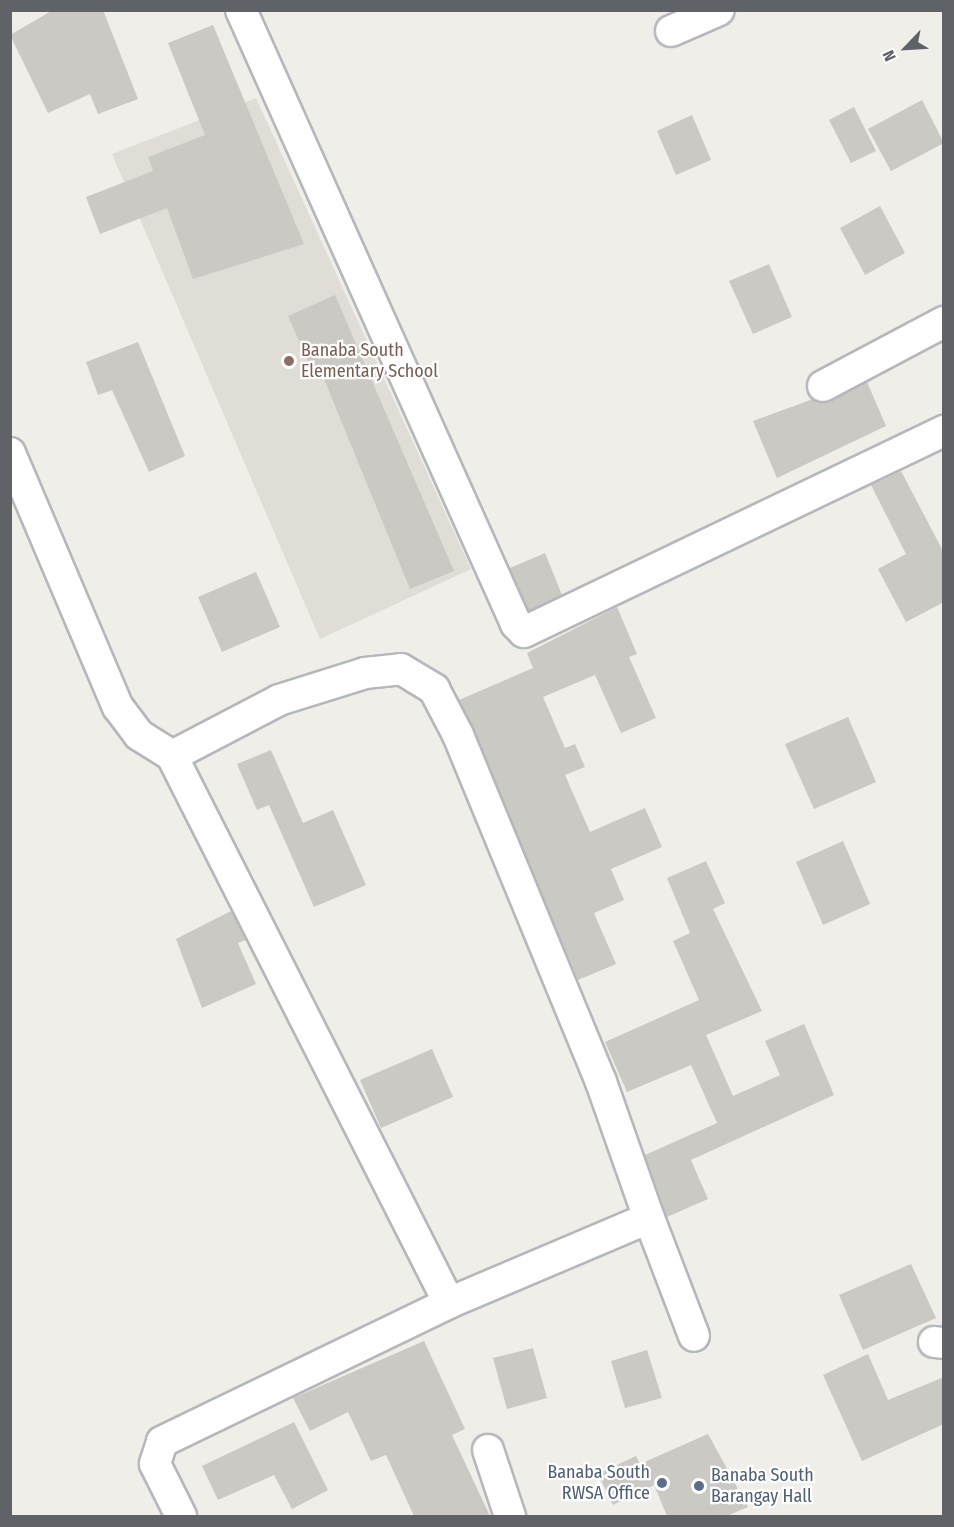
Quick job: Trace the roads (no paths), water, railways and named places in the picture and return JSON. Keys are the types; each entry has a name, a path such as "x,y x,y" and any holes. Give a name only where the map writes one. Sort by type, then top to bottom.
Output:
{"street":[{"path":"241,10 524,632 944,431"},
{"path":"671,31 719,10"},
{"path":"823,386 944,322"},
{"path":"10,453 117,707 139,735 172,756 449,1303"},
{"path":"172,756 279,700 365,674 400,669 434,690 458,735 601,1082 694,1336"},
{"path":"181,1516 154,1464 162,1442 449,1303 649,1218"},
{"path":"488,1450 510,1516"}],"place":[{"name":"Banaba South Elementary School","path":"289,361"},
{"name":"Banaba South RWSA Office","path":"662,1483"},
{"name":"Banaba South Barangay Hall","path":"699,1486"}]}
